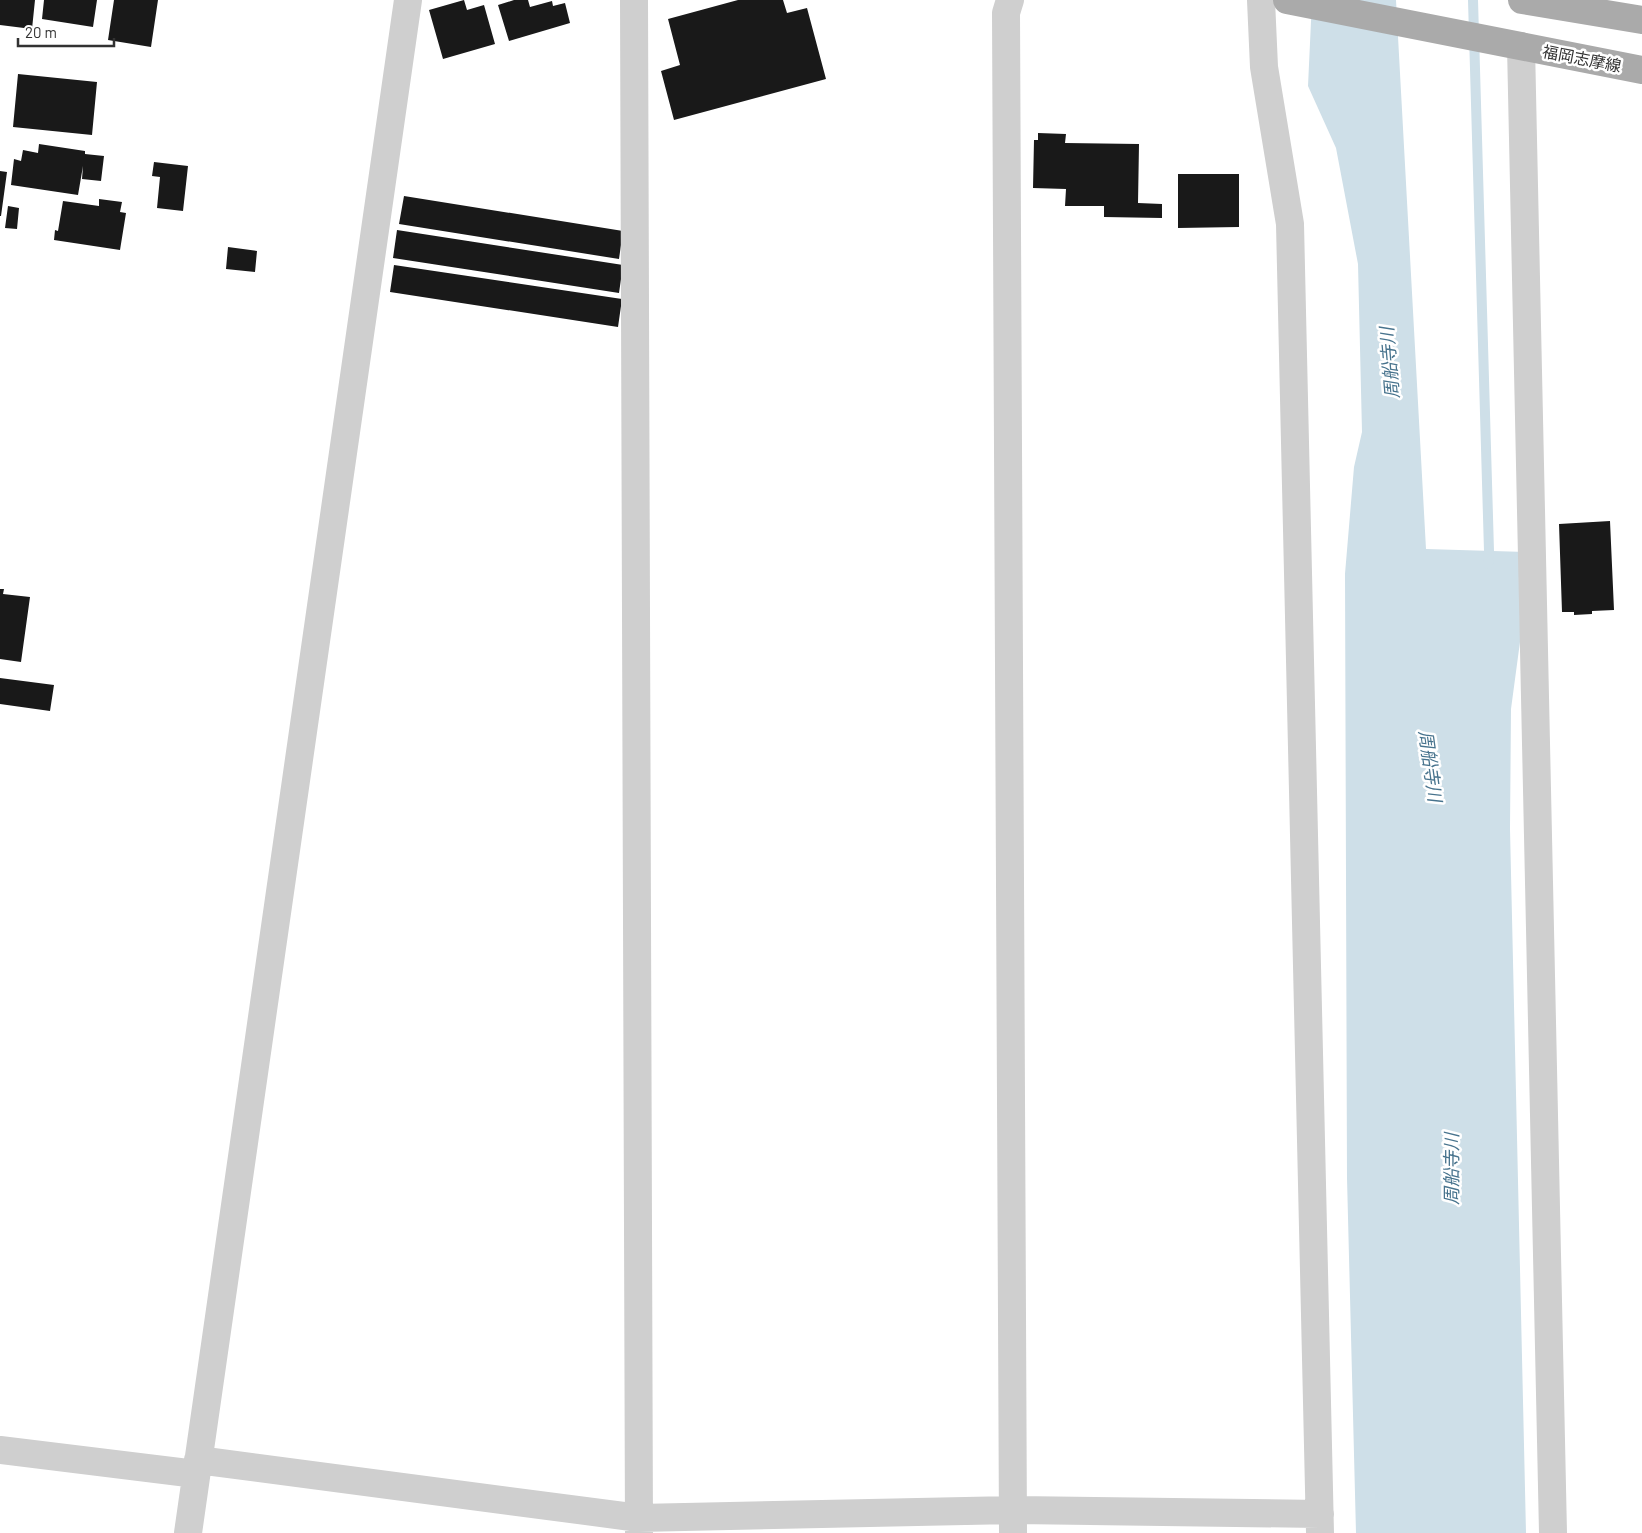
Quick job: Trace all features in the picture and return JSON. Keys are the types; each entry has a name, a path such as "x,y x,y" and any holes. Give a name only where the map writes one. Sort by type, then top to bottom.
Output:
{"main road":[{"name":"福岡志摩線","path":"1287,0 1642,70"},
{"path":"1522,0 1642,20"}],"street":[{"path":"188,1533 408,0"},
{"path":"634,0 639,1526"},
{"path":"1010,0 1006,13 1006,23 1013,1521"},
{"path":"0,1450 197,1467 639,1526 1013,1521 1320,1523 1290,224 1264,67 1262,0"},
{"path":"1521,46 1553,1533"}],"water":[{"name":"周船寺川","path":"1312,0 1396,0 1426,549 1526,552 1524,612 1511,709 1510,829 1526,1533 1356,1533 1347,1178 1345,574 1354,467 1362,432 1358,264 1336,148 1308,86"}],"building":[{"path":"0,0 35,0 32,29 0,25"},
{"path":"44,0 97,0 93,27 42,19"},
{"path":"114,0 158,0 151,47 108,40"},
{"path":"464,0 467,10 484,5 495,44 443,59 429,10"},
{"path":"514,0 528,0 530,7 552,1 553,6 565,3 570,23 509,41 498,5"},
{"path":"738,0 783,0 787,13 807,8 826,79 674,120 661,71 680,65 668,19"},
{"path":"18,74 97,82 92,135 13,127"},
{"path":"1038,133 1066,134 1065,143 1139,144 1138,203 1162,204 1162,218 1104,217 1104,206 1065,206 1066,189 1033,188 1034,140 1038,140"},
{"path":"39,144 104,156 101,181 82,179 83,166 78,195 11,185 14,159 21,161 23,150 38,153"},
{"path":"154,162 188,166 183,211 157,208 160,177 152,176"},
{"path":"0,171 7,172 1,216 0,216"},
{"path":"1178,174 1239,174 1239,227 1178,228"},
{"path":"404,196 623,231 619,259 399,224"},
{"path":"99,199 122,202 120,212 126,213 120,250 54,240 55,230 58,231 63,201 99,206"},
{"path":"8,206 19,208 17,229 5,228"},
{"path":"397,230 623,265 619,293 393,258"},
{"path":"228,247 257,251 255,272 226,269"},
{"path":"394,265 622,299 618,327 390,292"},
{"path":"1610,521 1614,610 1592,611 1592,614 1574,615 1574,612 1562,612 1559,524"},
{"path":"0,589 4,589 3,594 30,597 21,662 0,659"},
{"path":"0,678 54,685 50,711 0,704"}],"waterway":[{"path":"1473,0 1488,564"}]}
